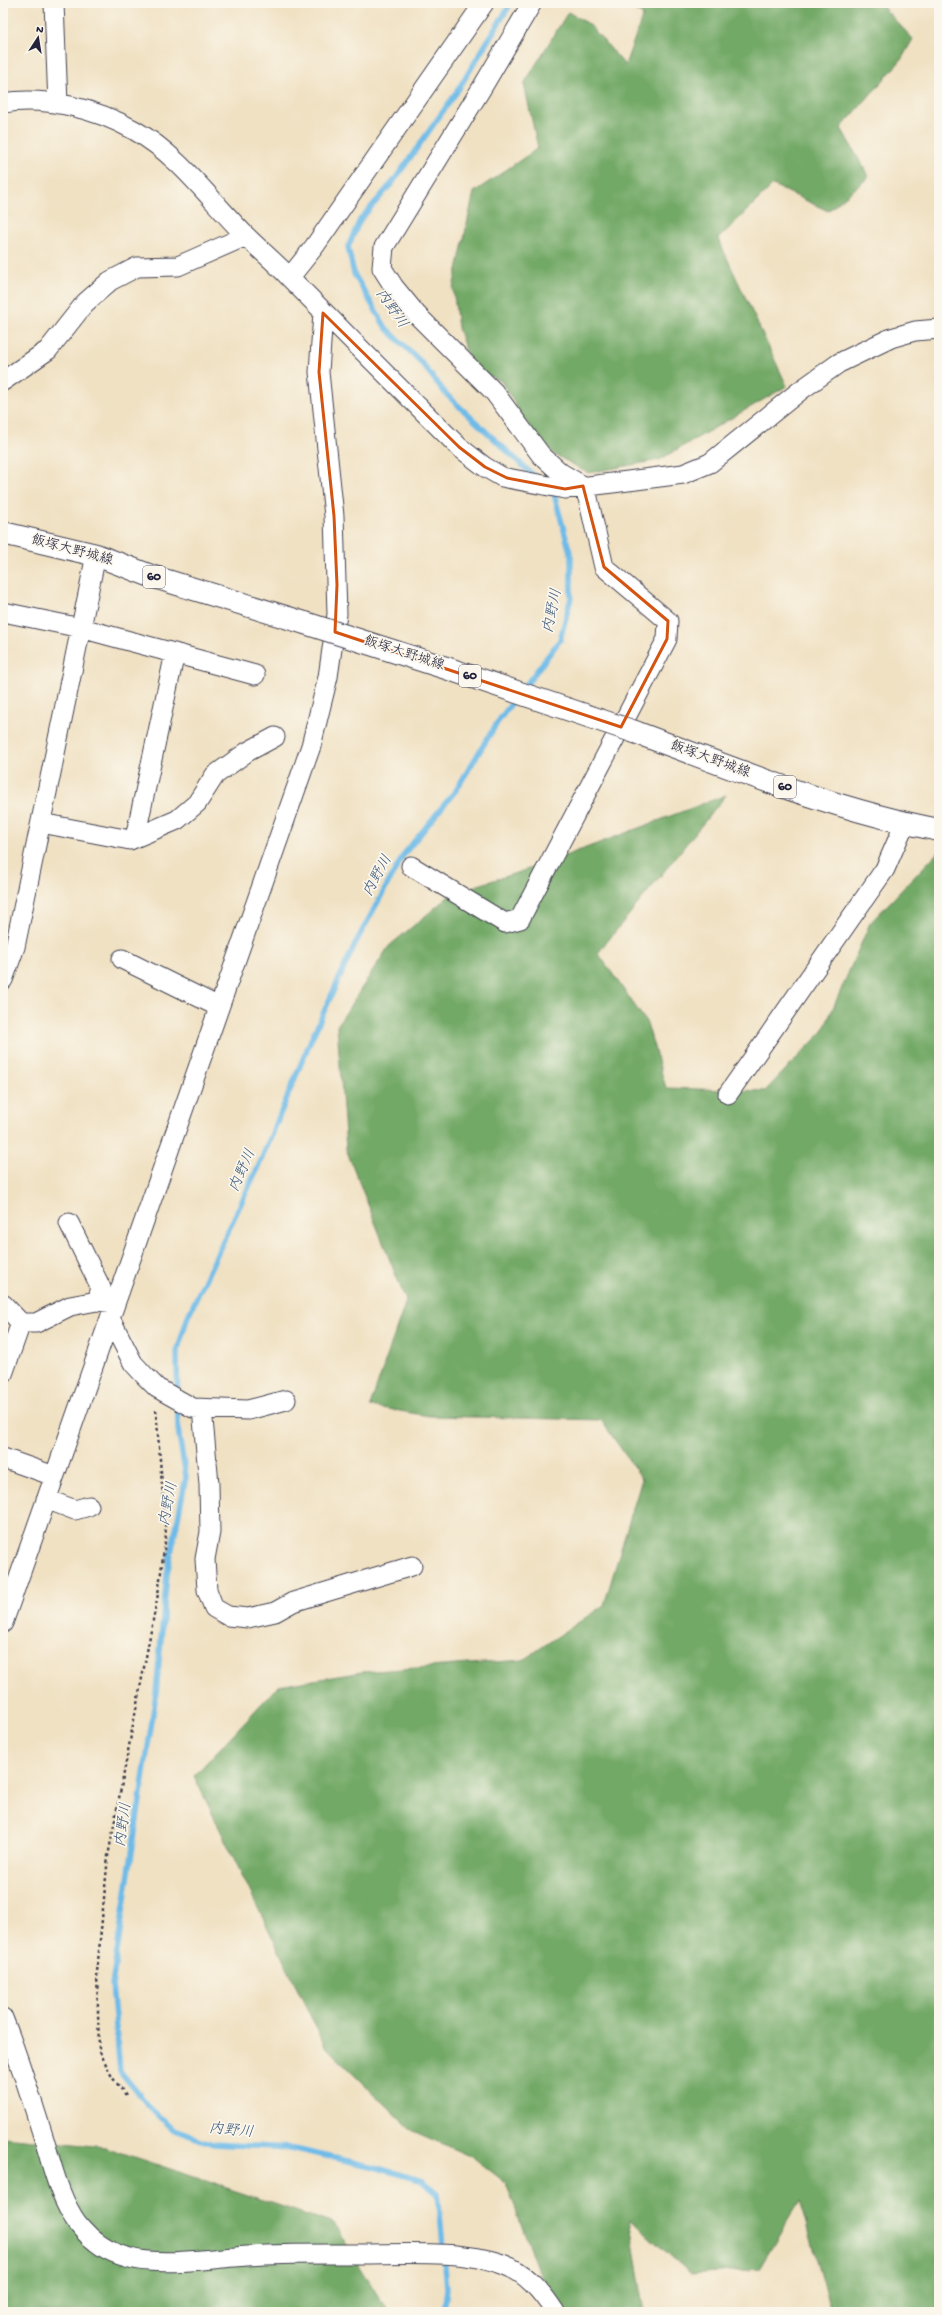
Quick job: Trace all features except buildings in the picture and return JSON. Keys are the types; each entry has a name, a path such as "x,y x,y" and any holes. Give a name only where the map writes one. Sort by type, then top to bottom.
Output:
{"main road":[{"name":"飯塚大野城線","path":"3,533 96,555 151,576 417,658 635,732 784,786 905,823 939,830"}],"street":[{"path":"54,3 58,104"},
{"path":"290,277 314,247 484,3"},
{"path":"411,866 505,923 520,919 667,639 668,621 604,567 574,487 541,455 494,392 417,315 394,287 382,268 384,247 484,86 532,3"},
{"path":"3,103 33,102 58,104 112,119 135,131 156,145 178,164 246,236 290,277 323,312 459,447 485,467 507,478 574,487 683,474 710,463 801,390 839,363 891,338 915,331 939,329"},
{"path":"3,380 48,350 85,303 110,281 137,268 178,266 246,236"},
{"path":"3,1623 54,1476 107,1307 219,1007 311,746 328,677 337,614 337,585 334,516 319,372 323,312"},
{"path":"3,980 15,947 96,555"},
{"path":"3,612 81,628 255,675"},
{"path":"135,838 175,653"},
{"path":"41,823 130,840 176,820 197,802 215,775 247,752 275,737"},
{"path":"728,1094 885,869 905,823"},
{"path":"122,959 219,1007"},
{"path":"69,1223 101,1288 107,1307 133,1363 155,1386 198,1409 248,1410 286,1400"},
{"path":"3,1304 21,1323 36,1323 70,1306 107,1307"},
{"path":"3,1374 21,1323"},
{"path":"198,1409 209,1484 210,1532 205,1559 207,1590 214,1608 228,1616 248,1618 275,1612 293,1602 412,1566"},
{"path":"3,1458 54,1476"},
{"path":"46,1499 75,1510 89,1506"},
{"path":"3,2018 17,2052 51,2164 72,2216 97,2242 120,2254 142,2260 166,2262 256,2255 436,2255 476,2257 503,2264 519,2273 542,2292 555,2312"}],"path":[{"path":"126,2095 112,2077 99,2050 97,1972 108,1856 156,1601 166,1535 155,1386"}],"highlighted area":[{"path":"323,313 459,447 485,467 507,478 565,489 583,486 604,567 668,621 667,639 621,727 335,632 337,585 334,516 319,372"}],"green space":[{"path":"624,3 879,3 913,39 901,60 841,128 869,177 828,211 773,185 718,239 787,386 659,460 588,473 554,454 525,421 501,381 485,374 468,357 458,328 453,288 474,192 538,148 524,84 568,12 589,24 625,65 643,15"},
{"path":"726,795 598,953 647,1023 666,1088 765,1091 823,1031 870,923 939,851 939,2312 832,2312 800,2200 759,2269 691,2274 629,2219 645,2312 563,2312 537,2268 506,2183 474,2158 413,2131 325,2046 194,1776 278,1686 362,1672 523,1660 604,1605 642,1479 601,1420 429,1416 370,1406 406,1301 346,1149 337,1026 389,946 453,893 538,866"},
{"path":"3,2137 105,2147 334,2224 388,2312 3,2312"}],"waterway":[{"name":"内野川","path":"511,3 456,93 393,182 360,220 348,247 354,274 386,328 420,361 446,394 535,477"},
{"name":"内野川","path":"523,689 560,640 571,598 571,556 554,494 551,491"},
{"name":"内野川","path":"444,2312 447,2288 438,2193 423,2181 370,2166 290,2148 213,2144 174,2130 147,2104 120,2071 112,1985 156,1694 167,1574 186,1477 178,1429 177,1352 188,1316 259,1165 310,1042 355,944 404,854 456,790 497,723 516,697"}]}
